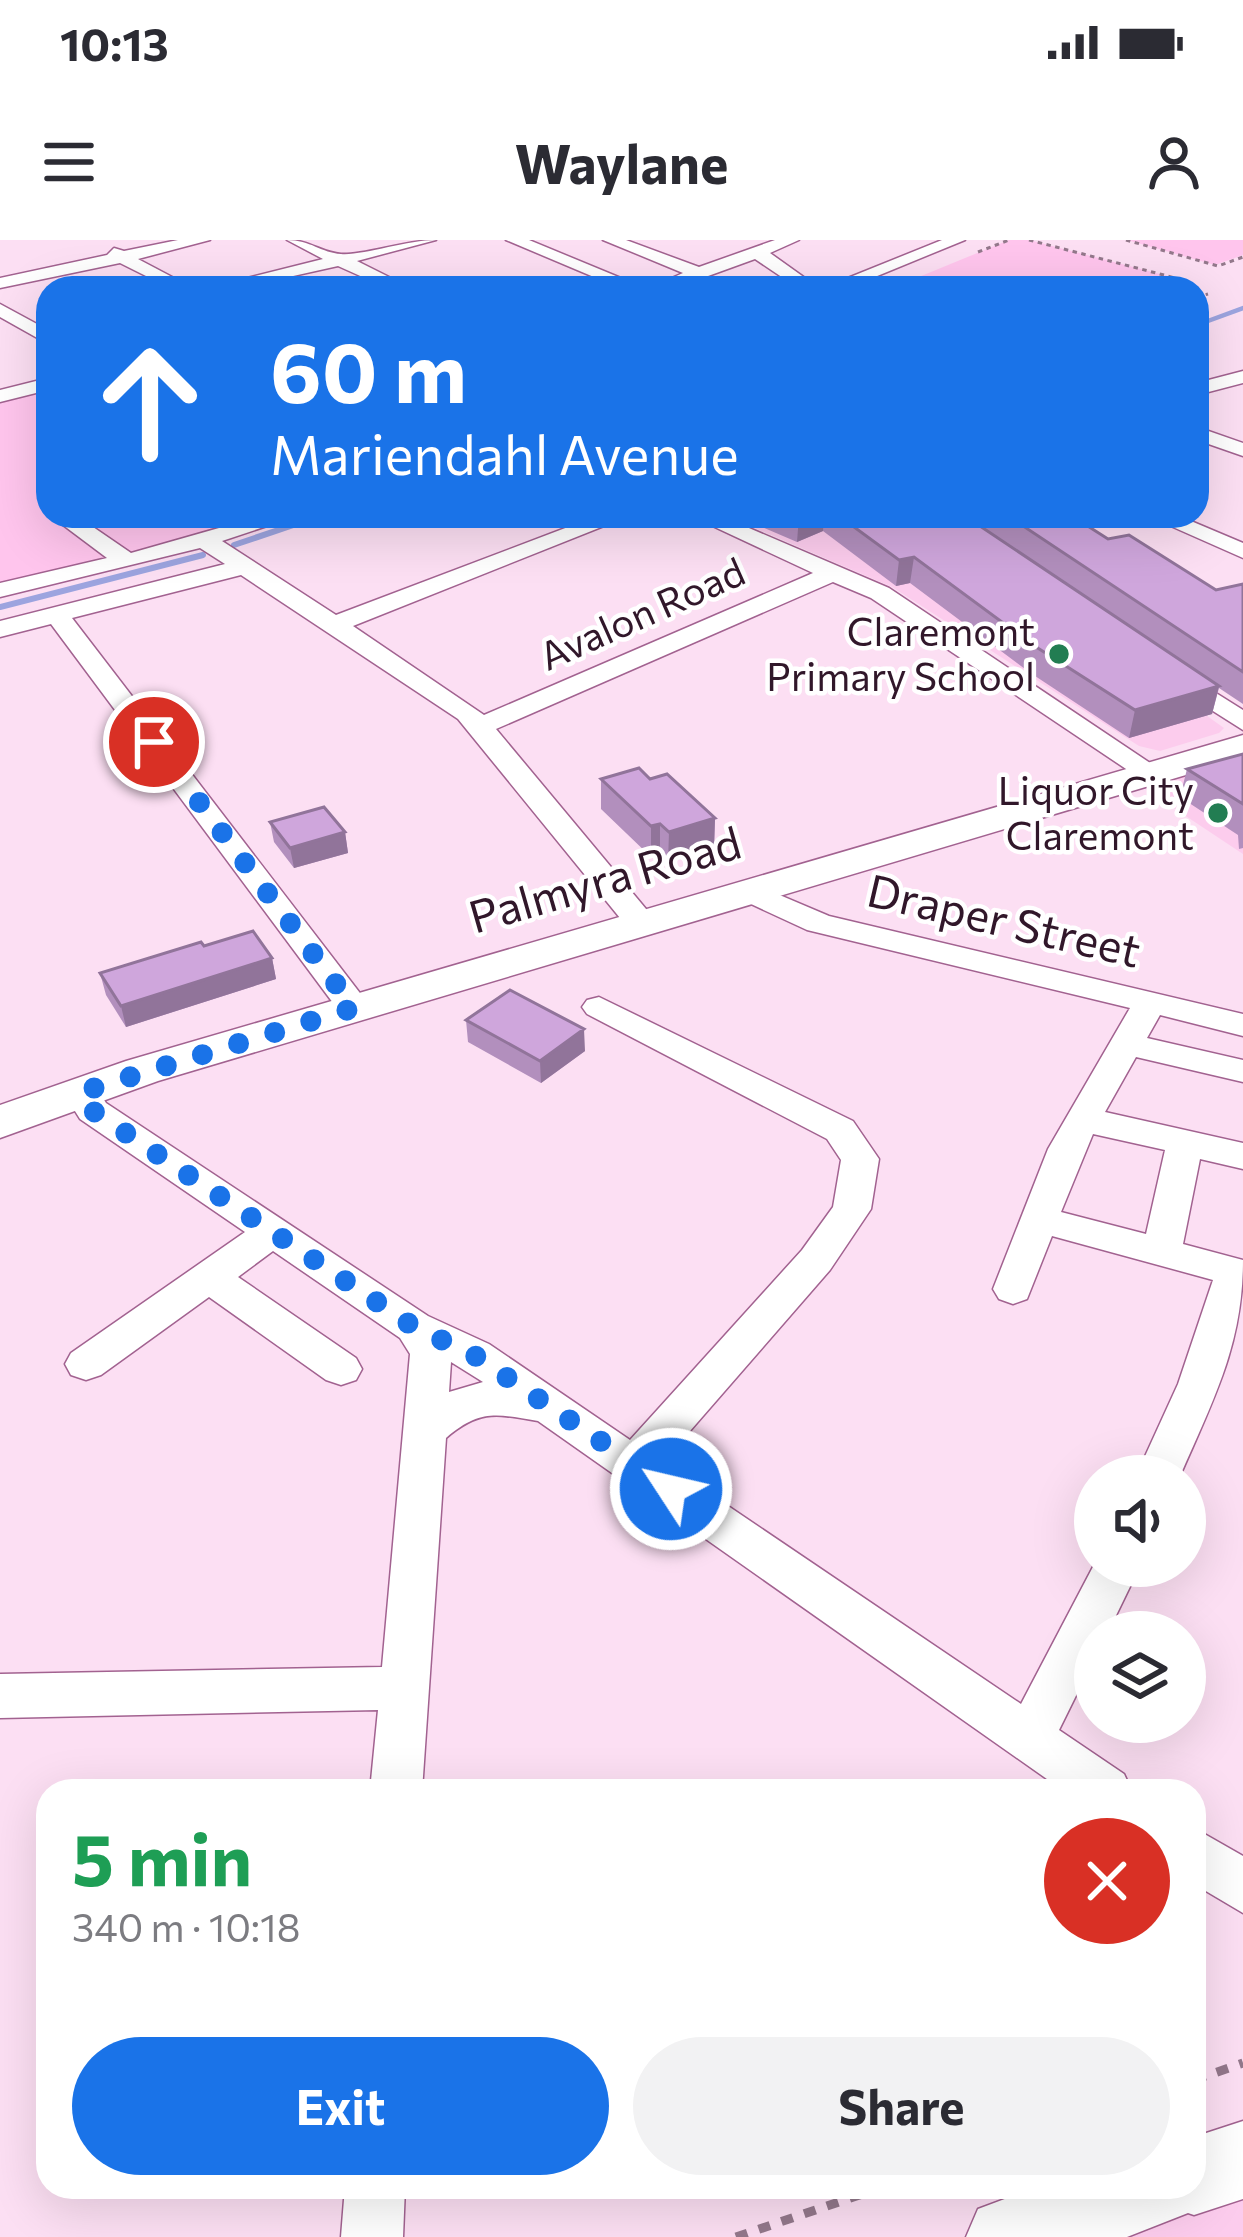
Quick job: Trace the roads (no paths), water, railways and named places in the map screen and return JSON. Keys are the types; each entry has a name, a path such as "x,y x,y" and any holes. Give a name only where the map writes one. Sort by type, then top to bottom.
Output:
{"main road":[{"name":"Palmyra Road","path":"0,1122 81,1092 354,1008 1243,746"},
{"path":"1206,2172 1243,2160"},
{"path":"1006,2237 1122,2199"}],"street":[{"path":"89,240 160,276"},
{"path":"0,283 202,240"},
{"path":"295,240 375,276"},
{"path":"269,276 428,240"},
{"path":"514,240 606,276"},
{"path":"611,240 699,273"},
{"path":"691,276 791,240"},
{"path":"864,276 958,240"},
{"path":"757,253 792,276"},
{"path":"0,309 36,327"},
{"path":"1209,385 1243,376"},
{"path":"0,396 36,387"},
{"path":"1209,437 1243,450"},
{"path":"79,528 127,561"},
{"path":"0,590 248,528"},
{"path":"336,624 587,528"},
{"path":"730,528 880,593 1151,773"},
{"path":"1188,528 1243,551"},
{"path":"206,541 482,726 640,922"},
{"path":"0,629 247,566"},
{"name":"Avalon Road","path":"482,726 835,572"},
{"path":"57,616 354,1008"},
{"path":"1154,661 1243,722"},
{"name":"Draper Street","path":"749,891 818,923 1243,1025"},
{"path":"1013,1289 1082,1119 1150,1003"},
{"path":"599,1007 840,1130 860,1159 852,1210 816,1260 635,1464"},
{"path":"1127,1044 1243,1071"},
{"path":"81,1092 93,1111 414,1327 474,1355 1089,1779"},
{"path":"1082,1119 1243,1156"},
{"path":"1162,1252 1185,1143"},
{"path":"1038,1219 1239,1273 1167,1455"},
{"path":"86,1364 272,1232"},
{"path":"208,1277 341,1369"},
{"path":"397,1779 431,1353 414,1327"},
{"path":"425,1431 456,1403 479,1396 551,1407"},
{"path":"1030,1737 1106,1587"},
{"path":"0,1696 402,1688"},
{"path":"1206,1862 1243,1888"},
{"path":"372,2237 374,2199"}],"waterway":[{"path":"1209,321 1243,308"},
{"path":"234,545 284,528"},
{"path":"0,607 203,555"}],"place":[{"name":"Claremont Primary School","path":"1059,654"},
{"name":"Liquor City Claremont","path":"1218,813"}]}
